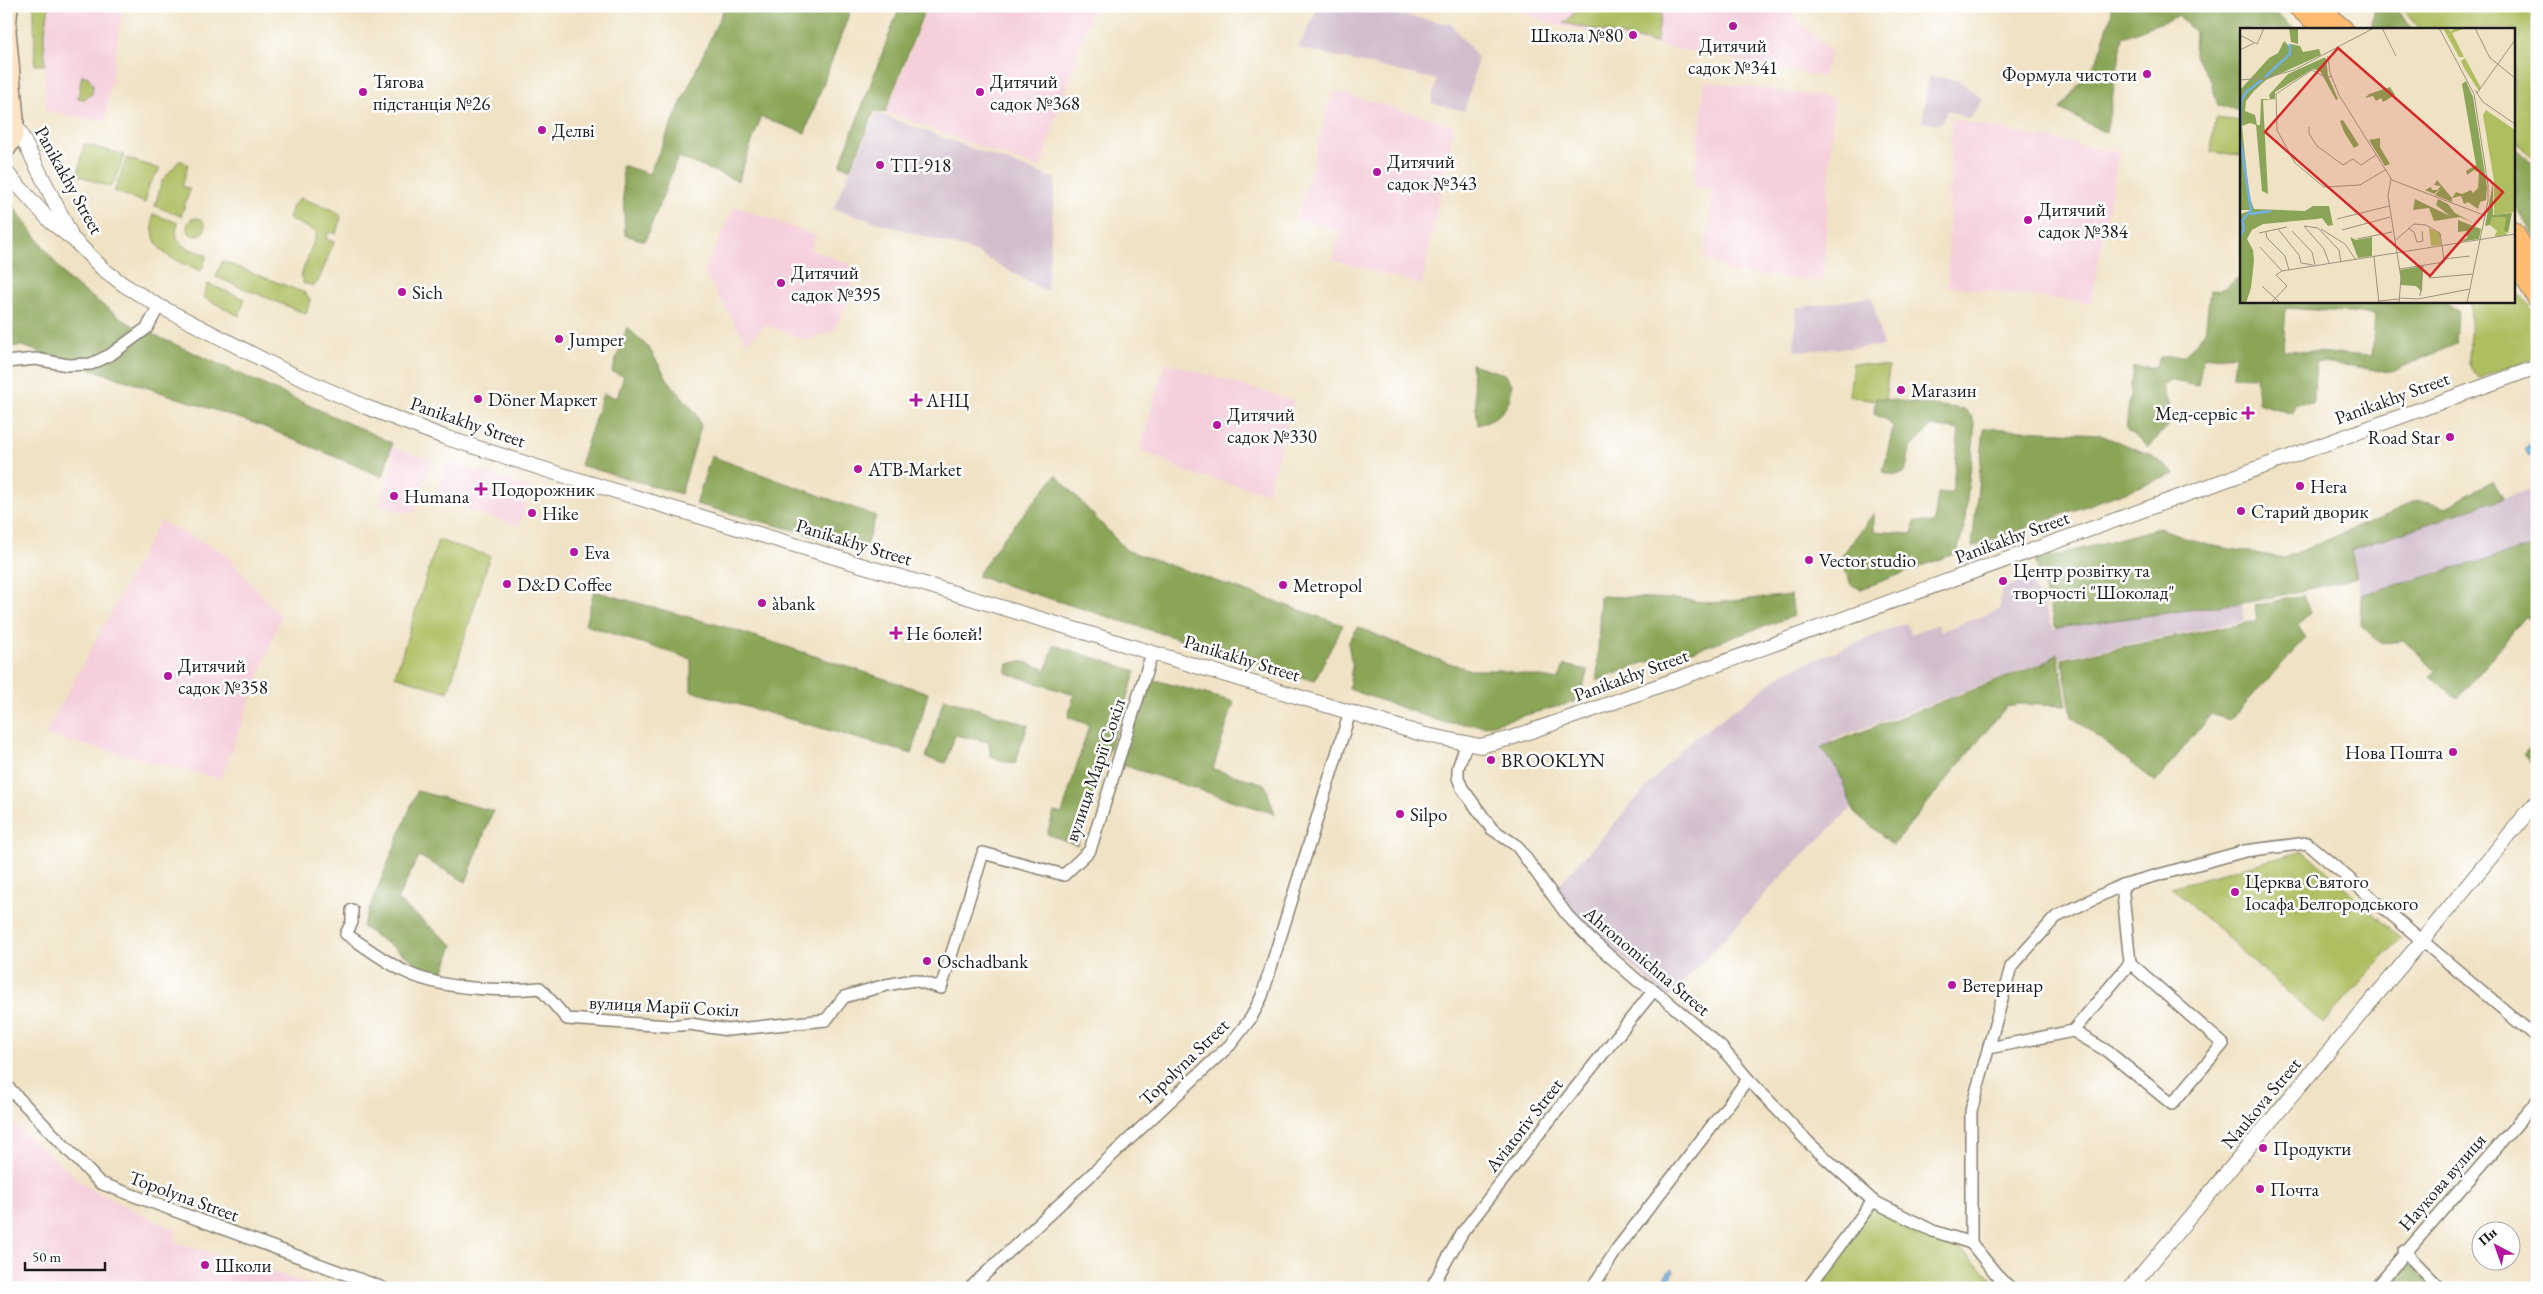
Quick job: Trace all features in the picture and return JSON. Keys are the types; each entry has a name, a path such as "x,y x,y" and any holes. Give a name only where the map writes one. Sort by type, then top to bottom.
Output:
{"main road":[{"name":"Panikakhy Street","path":"10,6 8,30 16,123"},
{"path":"2296,6 2321,28"},
{"path":"2318,6 2343,28"},
{"path":"6,104 16,123 12,144 6,151"},
{"path":"2516,234 2537,270"},
{"path":"2516,264 2537,299"}],"street":[{"name":"Panikakhy Street","path":"16,123 74,240 88,255 124,285 159,306 295,376 366,407 444,437 1152,653 1422,734 1466,745 1480,746 1495,743 1592,710 2537,367"},
{"path":"6,172 51,222 74,240"},
{"path":"6,362 36,359 68,365 91,364 110,356 147,328 159,306"},
{"name":"вулиця Марії Сокіл","path":"352,910 352,922 346,934 408,973 442,983 514,990 540,988 567,1019 669,1026 690,1024 728,1030 826,1020 844,997 886,985 914,980 941,988 983,853 1064,875 1090,850 1152,653"},
{"name":"Topolyna Street","path":"970,1288 1230,1044 1251,1018 1271,972 1350,712"},
{"name":"Ahronomichna Street","path":"1466,745 1458,778 1486,822 1499,836 1517,846 1572,921 1638,981 1654,990 1722,1047 1748,1079 1835,1169 1873,1200 1934,1231 1971,1243"},
{"name":"Naukova Street","path":"2130,1288 2422,942 2537,801"},
{"path":"2011,1288 2001,1280 1971,1243 1971,1111 2012,967 2056,917 2122,885 2245,851 2307,843 2537,1038"},
{"path":"2073,1030 2107,1052 2172,1104 2224,1044 2130,963 2122,885"},
{"path":"1989,1048 2073,1030 2130,963"},
{"name":"Aviatoriv Street","path":"1431,1288 1462,1233 1654,990"},
{"path":"1592,1288 1617,1249 1748,1079"},
{"name":"Topolyna Street","path":"6,1085 100,1183 383,1288"},
{"name":"Наукова вулиця","path":"2375,1288 2404,1252 2537,1101"},
{"path":"1808,1288 1873,1200"},
{"path":"2404,1252 2440,1288"}],"shaded area":[{"path":"34,6 123,6 105,121 46,111 45,65 35,65"},
{"name":"Дитячий садок №368","path":"928,6 1093,6 1040,169 887,112"},
{"path":"1319,6 1348,6 1451,24 1478,58 1465,111 1431,103 1437,80 1298,48"},
{"name":"Дитячий садок №341","path":"1509,6 1783,6 1832,53 1822,77 1551,24"},
{"path":"1929,76 1958,80 1983,100 1969,119 1948,110 1940,124 1922,122"},
{"path":"1705,81 1834,98 1823,282 1730,272 1704,256 1713,190 1694,187"},
{"name":"Дитячий садок №343","path":"1333,91 1454,125 1422,285 1333,260 1340,231 1297,219"},
{"path":"877,113 1055,179 1047,292 976,252 833,209"},
{"name":"Дитячий садок №384","path":"1951,119 2119,153 2091,303 1948,286"},
{"name":"Дитячий садок №395","path":"735,206 816,236 811,250 850,264 852,294 833,331 807,340 767,325 746,342 704,272"},
{"path":"1872,297 1883,346 1794,351 1796,308"},
{"name":"Дитячий садок №330","path":"1165,362 1294,401 1267,493 1187,472 1140,449"},
{"path":"386,445 432,460 415,512 402,512 379,504 395,456 383,452"},
{"path":"448,461 531,488 519,526 435,499"},
{"path":"2531,489 2537,507 2537,545 2361,595 2351,550"},
{"name":"Дитячий садок №358","path":"160,521 225,553 281,617 221,779 45,735"},
{"path":"2030,578 2054,629 2240,590 2245,621 2053,659 1831,740 1867,793 1783,875 1668,999 1580,918 1557,887 1684,746 1787,671 1906,623 1911,635 1937,624 1941,631 2000,610 2001,590"},
{"path":"6,1118 90,1189 175,1230 175,1242 322,1288 6,1288"}],"green space":[{"path":"34,6 49,6 44,38 45,65 35,65"},
{"path":"725,6 852,6 805,133 761,117 738,181 678,157 645,241 625,235 622,165 649,174"},
{"path":"900,6 926,6 885,113 875,111 850,169 840,165"},
{"name":"Школа №80","path":"1581,6 1663,6 1656,43 1564,23"},
{"path":"2110,6 2267,6 2293,28 2240,28 2240,110 2218,106 2211,81 2194,55 2195,32 2178,16 2123,37 2106,133 2060,109 2097,60 2112,13"},
{"path":"2375,6 2393,6 2412,28 2371,28"},
{"path":"2400,6 2537,6 2537,163 2516,140 2516,28 2418,28"},
{"path":"82,75 88,77 93,85 92,94 84,99 78,98"},
{"path":"2215,118 2240,121 2240,155 2211,152"},
{"path":"84,144 125,155 113,184 109,187 78,175"},
{"path":"2516,146 2537,170 2537,240 2516,206"},
{"path":"127,158 160,169 149,185 145,203 114,191"},
{"path":"179,161 183,161 188,165 182,186 190,189 181,216 155,206 162,181"},
{"path":"6,196 68,280 128,323 392,443 383,477 262,426 22,346 6,347"},
{"path":"300,198 336,211 341,217 336,234 329,232 326,239 334,242 318,282 314,286 303,283 301,276 317,232 289,219 293,205"},
{"path":"153,214 178,223 176,231 179,242 188,248 207,255 201,271 171,258 158,246 154,238"},
{"path":"192,218 200,218 205,223 203,234 192,236 187,231 187,223"},
{"path":"222,261 305,293 310,300 306,314 216,277"},
{"path":"2240,276 2240,302 2444,302 2458,311 2456,344 2391,372 2316,361 2313,403 2295,403 2293,414 2258,403 2256,377 2233,376 2235,355 2203,358 2198,386 2168,380 2162,387 2174,420 2148,447 2126,429 2133,367 2155,367 2160,357 2184,356 2205,332 2210,291 2226,288","holes":["2286,308 2375,314 2372,356 2283,350"]},
{"path":"208,284 245,299 239,316 203,297"},
{"path":"2516,294 2529,304 2537,330 2537,358 2479,377 2473,373 2469,363 2471,302 2516,302"},
{"path":"627,327 649,348 668,380 695,412 701,426 681,494 580,465 603,394 617,398 624,376 612,372"},
{"path":"1853,363 1889,367 1885,401 1849,396"},
{"path":"1471,364 1504,374 1512,384 1509,400 1503,411 1478,425"},
{"path":"1876,398 1964,409 1973,421 1974,436 1964,527 1957,553 1861,589 1851,585 1840,558 1874,513 1874,531 1912,534 1915,521 1934,523 1938,493 1952,493 1959,430 1931,426 1910,449 1905,473 1896,475 1883,472 1893,427 1887,420 1874,414"},
{"path":"1984,428 2098,434 2151,455 2175,474 1972,547"},
{"path":"711,456 876,516 865,549 696,504"},
{"path":"1056,475 1126,550 1343,625 1314,681 977,576 1002,540"},
{"path":"2493,481 2503,498 2351,550 2357,578 2255,601 2056,628 2035,561 2159,528 2208,545 2284,558 2396,511 2416,500 2446,507"},
{"path":"438,540 490,556 448,692 395,676"},
{"path":"2537,545 2537,630 2526,616 2458,698 2430,677 2436,670 2403,640 2381,644 2360,624 2361,595"},
{"path":"594,591 729,628 928,693 912,754 691,691 691,659 585,625"},
{"path":"1791,595 1794,616 1681,655 1643,663 1597,681 1600,596 1677,599 1712,603"},
{"path":"2303,595 2310,613 2298,626 2306,638 2230,720 2211,714 2156,782 2072,717 2062,659 2257,621 2255,606"},
{"path":"1358,627 1424,655 1471,670 1499,670 1559,680 1564,665 1588,670 1578,701 1485,726 1442,722 1349,689 1352,665 1348,643"},
{"path":"1054,645 1136,671 1077,845 1047,834 1054,812 1062,814 1089,725 1068,717 1074,695 1006,673 1008,664 1021,661 1043,668 1045,673"},
{"path":"2058,654 2067,706 2019,704 2006,707 1893,845 1854,812 1839,772 1821,747 2042,664"},
{"path":"1148,678 1234,702 1213,769 1265,784 1275,814 1122,765"},
{"path":"944,698 1028,725 1015,764 990,757 989,742 955,735 946,763 926,758"},
{"path":"2537,738 2537,769 2523,755"},
{"path":"417,791 493,811 466,882 419,856 397,900 453,945 441,979 362,927"},
{"path":"2304,851 2401,938 2323,1024 2171,887"},
{"path":"1873,1206 1955,1244 1997,1283 1993,1288 1821,1288 1818,1285"},
{"path":"2408,1262 2434,1288 2387,1288"}],"water":[{"path":"2537,437 2537,451 2529,456 2524,450"},
{"path":"1671,1269 1675,1271 1665,1287 1659,1283"}],"place":[{"name":"Дитячий садок №341","path":"1733,26"},
{"name":"Школа №80","path":"1633,35"},
{"name":"Формула чистоти","path":"2147,74"},
{"name":"Тягова пiдстанцiя №26","path":"363,92"},
{"name":"Дитячий садок №368","path":"980,92"},
{"name":"Делві","path":"542,130"},
{"name":"ТП-918","path":"880,165"},
{"name":"Дитячий садок №343","path":"1377,172"},
{"name":"Дитячий садок №384","path":"2028,220"},
{"name":"Дитячий садок №395","path":"781,283"},
{"name":"Sich","path":"402,292"},
{"name":"Jumper","path":"559,339"},
{"name":"Магазин","path":"1901,390"},
{"name":"Döner Маркет","path":"478,399"},
{"name":"АНЦ","path":"916,400"},
{"name":"Мед-сервіс","path":"2248,413"},
{"name":"Дитячий садок №330","path":"1217,425"},
{"name":"Road Star","path":"2450,437"},
{"name":"ATB-Market","path":"858,469"},
{"name":"Нега","path":"2300,486"},
{"name":"Подорожник","path":"481,489"},
{"name":"Humana","path":"394,496"},
{"name":"Старий дворик","path":"2241,511"},
{"name":"Hike","path":"532,513"},
{"name":"Eva","path":"574,552"},
{"name":"Vector studio","path":"1809,560"},
{"name":"Центр розвітку та творчості \"Шоколад\"","path":"2003,581"},
{"name":"D&D Coffee","path":"507,584"},
{"name":"Metropol","path":"1283,585"},
{"name":"àbank","path":"762,603"},
{"name":"Нє болєй!","path":"896,633"},
{"name":"Дитячий садок №358","path":"168,676"},
{"name":"Нова Пошта","path":"2453,752"},
{"name":"BROOKLYN","path":"1491,760"},
{"name":"Silpo","path":"1400,814"},
{"name":"Церква Святого Іосафа Белгородського","path":"2235,892"},
{"name":"Oschadbank","path":"927,961"},
{"name":"Ветеринар","path":"1952,985"},
{"name":"Продукти","path":"2263,1148"},
{"name":"Почта","path":"2260,1189"},
{"name":"Школи","path":"205,1265"}]}
